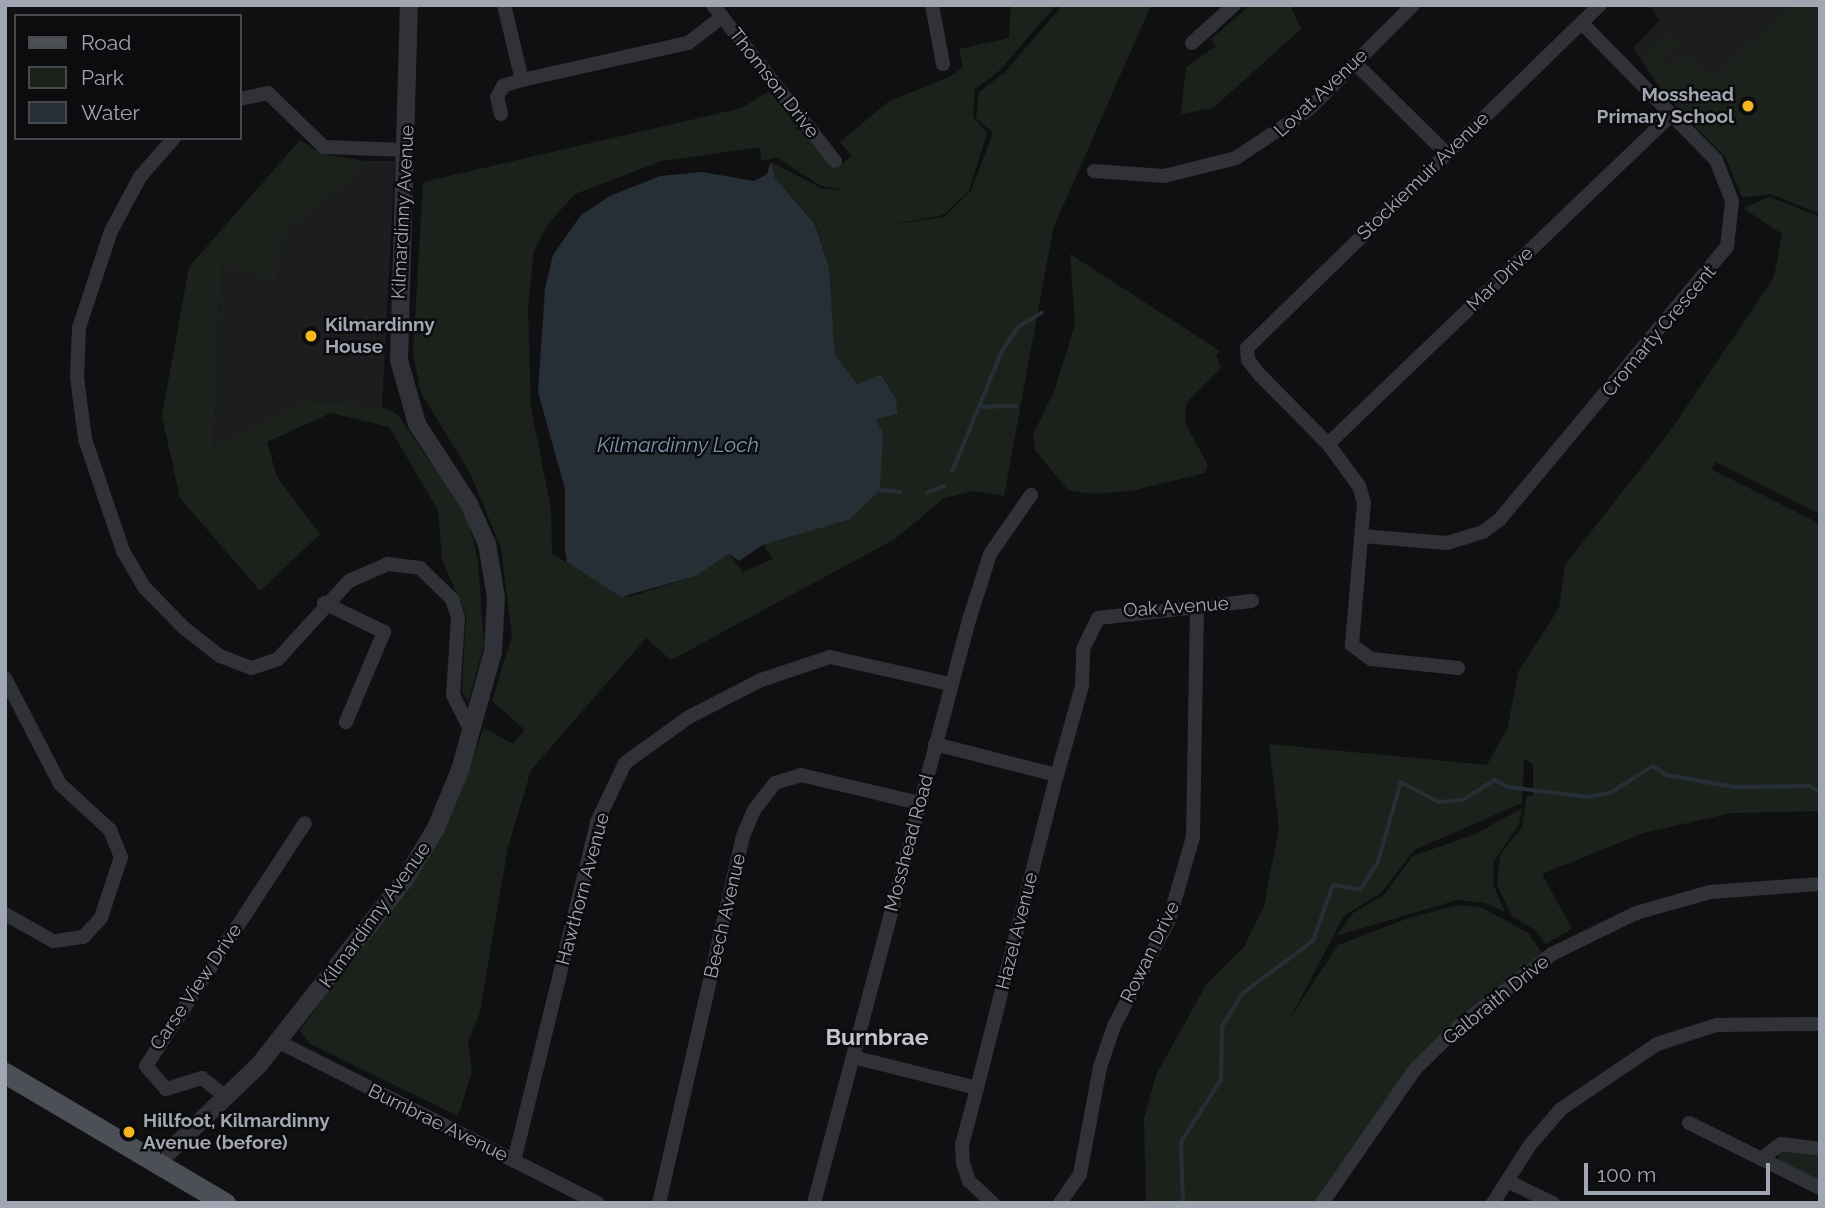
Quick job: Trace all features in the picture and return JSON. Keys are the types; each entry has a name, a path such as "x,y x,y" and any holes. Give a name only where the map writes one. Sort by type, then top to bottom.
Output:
{"main road":[{"path":"5,1073 225,1203"}],"street":[{"name":"Kilmardinny Avenue","path":"156,1164 228,1098 279,1042 421,854 448,801 472,733 496,629 490,557 469,503 417,424 399,360 409,5"},
{"path":"504,5 522,80"},
{"path":"932,5 943,64"},
{"path":"1192,43 1234,5"},
{"name":"Lovat Avenue","path":"1094,171 1164,176 1236,158 1275,137 1413,5"},
{"name":"Stockiemuir Avenue","path":"1328,444 1259,374 1248,360 1247,348 1600,5"},
{"path":"501,114 497,97 503,86 688,43 718,11"},
{"name":"Thomson Drive","path":"718,11 835,161"},
{"name":"Cromarty Crescent","path":"1362,536 1447,543 1483,532 1500,519 1716,264 1734,220 1726,178 1716,160 1582,23"},
{"path":"1356,62 1446,153"},
{"path":"242,99 268,93 324,147 406,150"},
{"name":"Mar Drive","path":"1328,444 1671,115"},
{"path":"172,140 125,203 83,307 77,377 96,478 123,551 144,587 184,628 233,663 251,668 278,659 324,603 349,581 388,564 405,564 431,575 452,599 458,618 453,695 472,733"},
{"path":"1328,444 1359,486 1362,536 1352,645 1371,659 1458,668"},
{"name":"Mosshead Road","path":"814,1203 950,684 990,554 1031,495"},
{"name":"Oak Avenue","path":"1057,775 1082,686 1083,649 1098,618 1252,601"},
{"path":"324,603 384,632 346,722"},
{"name":"Rowan Drive","path":"1060,1203 1080,1174 1100,1067 1114,1026 1169,920 1193,837 1197,606"},
{"name":"Hawthorn Avenue","path":"514,1161 597,821 625,763 689,718 761,680 830,657 950,684"},
{"path":"5,678 60,783 110,830 121,857 102,918 83,937 53,941 5,914"},
{"path":"458,708 469,712 480,702"},
{"path":"934,744 1057,775"},
{"name":"Beech Avenue","path":"659,1203 743,836 754,810 775,783 801,775 919,803"},
{"name":"Hazel Avenue","path":"977,1088 1057,775"},
{"name":"Carse View Drive","path":"228,1098 202,1078 166,1089 150,1077 146,1066 305,823"},
{"name":"Galbraith Drive","path":"1322,1203 1415,1069 1460,1026 1552,954 1636,913 1710,892 1820,884"},
{"path":"1493,1203 1561,1109 1657,1044 1717,1025 1820,1024"},
{"name":"Burnbrae Avenue","path":"279,1042 598,1203"},
{"path":"853,1057 977,1088 962,1163 969,1181 993,1203"},
{"path":"1689,1123 1820,1188"},
{"path":"1761,1159 1781,1144 1820,1148"},
{"path":"1507,1181 1553,1203"}],"shaded area":[{"name":"Mosshead Primary School","path":"1649,5 1820,5 1820,214 1771,194 1742,197 1726,158 1664,94 1633,48 1660,20"},
{"path":"365,161 395,161 382,407 306,401 214,449 221,263 284,233 346,184"}],"green space":[{"path":"1011,5 1056,5 999,71 975,89 973,117 987,133 969,191 943,215 891,225 944,217 971,191 993,133 976,118 979,92 1004,73 1063,5 1151,5 1053,229 1004,496 974,491 944,498 895,539 671,660 646,638 531,770 508,847 480,1012 468,1042 472,1072 458,1116 310,1044 300,1031 449,818 484,728 513,744 525,730 492,701 512,636 501,548 470,473 421,393 413,355 423,182 742,108 769,91 835,169 852,156 840,142 888,102 953,75 963,67 959,49 1009,38","holes":["760,147 761,161 776,157 821,186 843,190 823,189 771,162 775,178 816,224 829,267 835,354 857,384 882,374 896,399 898,414 876,419 882,434 880,490 795,536 763,545 773,559 743,572 729,554 696,576 629,597 552,554 551,509 531,408 528,306 534,251 548,224 575,194 662,161"]},
{"path":"1250,5 1290,5 1301,29 1213,108 1181,114 1186,67 1216,46 1211,39"},
{"name":"Mosshead Primary School","path":"1791,5 1820,5 1820,214 1771,194 1742,197 1726,158 1664,94 1642,56 1669,34 1680,45 1662,57 1671,67 1683,53 1714,79"},
{"path":"300,140 322,154 365,161 346,184 284,233 275,281 221,264 214,448 306,401 382,407 397,414 467,515 478,561 484,645 468,702 462,691 466,615 442,560 438,510 389,427 331,413 267,442 277,477 320,534 260,591 180,498 162,416 189,267"},
{"path":"1770,197 1820,217 1820,514 1716,462 1711,469 1820,524 1820,811 1731,813 1644,833 1542,874 1572,929 1546,944 1535,930 1512,916 1497,885 1500,855 1522,827 1527,795 1533,796 1533,764 1524,759 1522,803 1414,850 1382,892 1344,916 1289,1020 1338,945 1409,918 1459,905 1483,908 1528,933 1543,954 1475,1005 1414,1062 1316,1203 1146,1203 1144,1119 1156,1075 1206,985 1244,947 1264,906 1279,828 1269,744 1487,765 1508,727 1518,672 1559,608 1565,565 1671,430 1774,277 1782,234 1743,208"},
{"path":"1070,254 1220,351 1216,356 1221,368 1186,403 1185,423 1208,465 1205,473 1131,491 1092,494 1068,490 1035,450 1033,435 1055,389 1075,324"},
{"path":"1522,808 1519,824 1494,861 1493,884 1505,912 1485,903 1457,900 1336,936 1353,913 1384,895 1413,856 1476,834"},
{"path":"1780,1150 1820,1156 1820,1183 1777,1161"}],"water":[{"name":"Kilmardinny Loch","path":"771,162 775,178 815,224 829,267 835,355 857,384 881,374 896,399 898,414 876,419 883,434 880,490 850,519 763,545 739,561 729,554 696,576 621,597 567,562 565,552 565,489 538,392 545,289 553,255 581,215 610,196 660,176 702,172 754,181 767,174"}],"waterway":[{"path":"952,472 1002,351 1018,327 1041,313"},
{"path":"979,407 1016,406"},
{"path":"927,493 944,486"},
{"path":"880,490 901,492"},
{"path":"1183,1203 1181,1142 1221,1080 1222,1027 1242,994 1313,941 1333,885 1360,890 1378,862 1401,782 1439,802 1463,800 1495,780 1508,787 1588,797 1610,793 1653,766 1667,775 1733,787 1810,786 1820,792"}],"place":[{"name":"Mosshead Primary School","path":"1748,106"},
{"name":"Kilmardinny House","path":"311,336"},
{"name":"Hillfoot, Kilmardinny Avenue (before)","path":"129,1132"}],"district":[{"name":"Burnbrae","path":"877,1037"}]}
